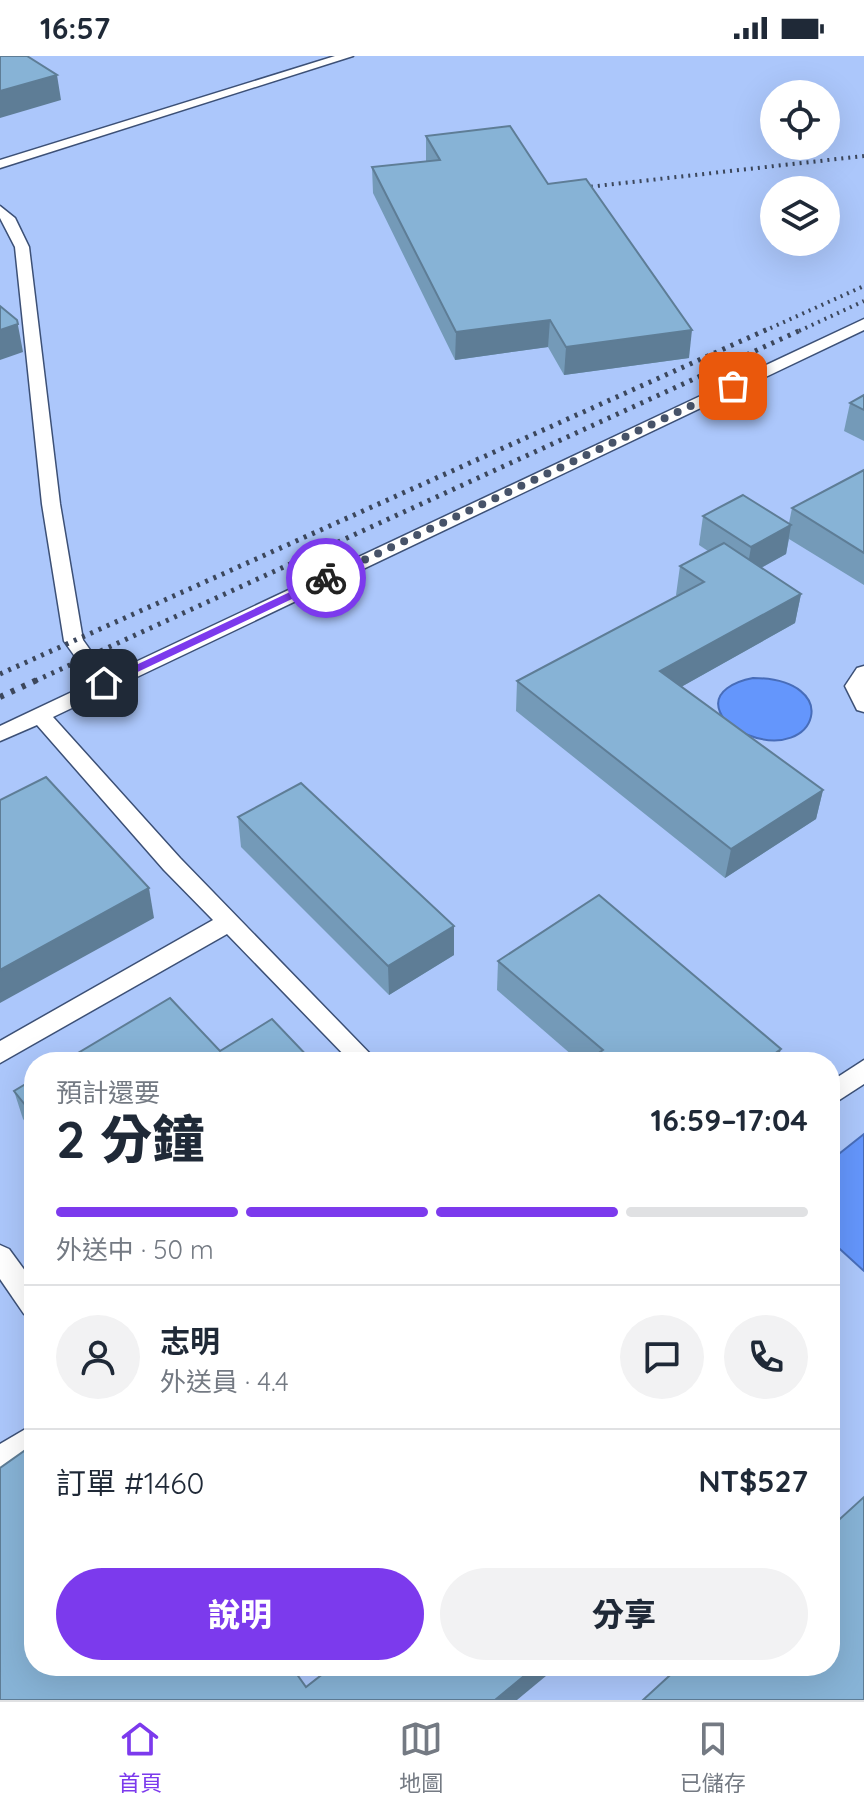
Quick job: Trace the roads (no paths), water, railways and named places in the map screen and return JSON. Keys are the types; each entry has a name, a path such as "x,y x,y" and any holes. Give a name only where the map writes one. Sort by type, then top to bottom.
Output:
{"lane":[{"path":"0,164 347,56"},
{"path":"0,210 10,221 22,247 51,504 74,641 104,683"},
{"path":"0,734 859,332"},
{"path":"864,672 855,686 864,705"},
{"path":"40,715 172,864 356,1052"},
{"path":"0,1053 229,922"},
{"path":"840,1088 864,1070"},
{"path":"0,1257 24,1291"},
{"path":"0,1461 24,1445"}],"water":[{"path":"753,678 782,682 801,691 810,704 811,717 804,729 791,738 772,740 748,735 728,723 720,712 719,698 727,688"},
{"path":"864,1134 864,1271 840,1249 840,1153"}],"railway":[{"path":"570,189 864,156"},
{"path":"764,331 864,286"},
{"path":"799,331 864,301"},
{"path":"0,674 768,329"},
{"path":"35,681 803,329"},
{"path":"0,697 39,679"}]}
